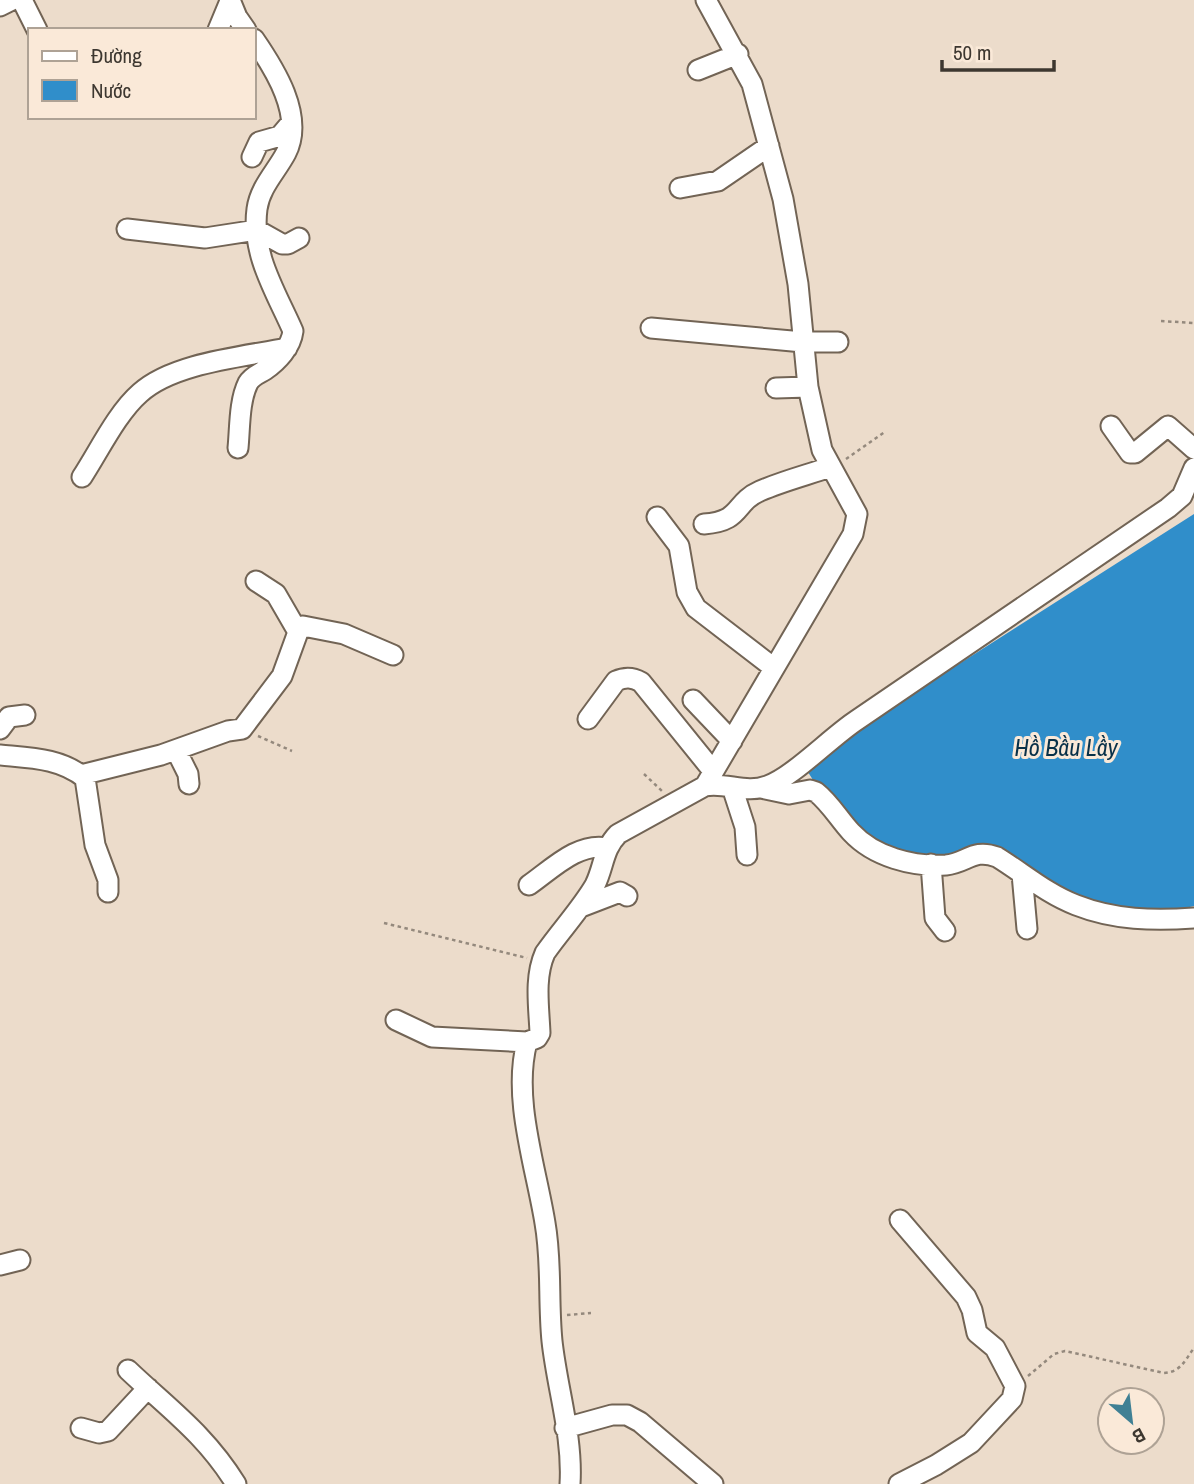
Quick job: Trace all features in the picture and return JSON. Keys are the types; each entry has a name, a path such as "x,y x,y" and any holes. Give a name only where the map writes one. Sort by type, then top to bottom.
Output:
{"street":[{"path":"0,6 12,0"},
{"path":"22,0 36,28"},
{"path":"396,1020 432,1037 527,1042 537,1038 540,1033 541,962 601,872 607,848 618,834 674,803 709,779 853,534 857,514 853,503 822,450 808,387 798,284 783,199 752,84 738,54 706,0"},
{"path":"219,28 230,1"},
{"path":"230,1 245,28"},
{"path":"238,448 247,385 252,378 278,359 292,340 293,331 266,274 257,230 260,196 292,138 291,123 279,82 256,42"},
{"path":"698,70 738,54"},
{"path":"252,157 259,142 280,136 291,123"},
{"path":"680,188 718,181 769,146"},
{"path":"127,229 205,238 257,230 282,244 291,244 299,238"},
{"path":"651,328 803,342 838,342"},
{"path":"82,477 129,405 152,384 182,370 286,348"},
{"path":"776,388 808,387"},
{"path":"1111,426 1130,453 1135,453 1168,426 1194,449"},
{"path":"704,524 727,520 760,491 830,467"},
{"path":"588,719 616,681 635,679 641,682 709,779 717,784 751,790 780,780 847,727 1168,508 1182,496 1194,468"},
{"path":"657,517 679,546 687,592 696,608 774,668"},
{"path":"256,581 276,594 298,632"},
{"path":"81,775 242,729 282,676 298,632 303,626 344,634 393,654"},
{"path":"693,701 732,741"},
{"path":"0,729 9,717 24,715"},
{"path":"176,750 188,774 189,784"},
{"path":"0,755 38,758 61,764 85,778 95,845 108,880 108,892"},
{"path":"732,787 745,827 747,855"},
{"path":"760,788 789,794 810,790 816,792 852,833 870,848 888,857 945,865 972,855 988,853 1068,901 1097,912 1161,921 1194,918"},
{"path":"529,885 581,850 595,846 607,848"},
{"path":"931,864 935,918 945,931"},
{"path":"1022,874 1027,929"},
{"path":"580,907 620,892 628,896"},
{"path":"527,1042 524,1104 548,1237 551,1338 570,1463 570,1484"},
{"path":"899,1484 971,1443 1012,1399 1015,1386 995,1348 977,1333 966,1297 901,1220"},
{"path":"0,1265 20,1261"},
{"path":"128,1370 189,1423 236,1484"},
{"path":"81,1427 99,1433 108,1431 148,1388"},
{"path":"565,1428 612,1415 627,1415 640,1422 713,1484"}],"path":[{"path":"1161,321 1194,323"},
{"path":"830,467 854,455 886,431"},
{"path":"242,729 292,751"},
{"path":"644,774 674,803"},
{"path":"384,923 541,962"},
{"path":"551,1315 591,1313"},
{"path":"1015,1386 1058,1352 1065,1351 1171,1373 1184,1365 1194,1348"}],"water":[{"name":"Hồ Bầu Lầy","path":"1194,514 1194,906 1169,912 1137,913 1091,904 1012,863 930,860 871,846 820,791 806,769 832,745"}]}
